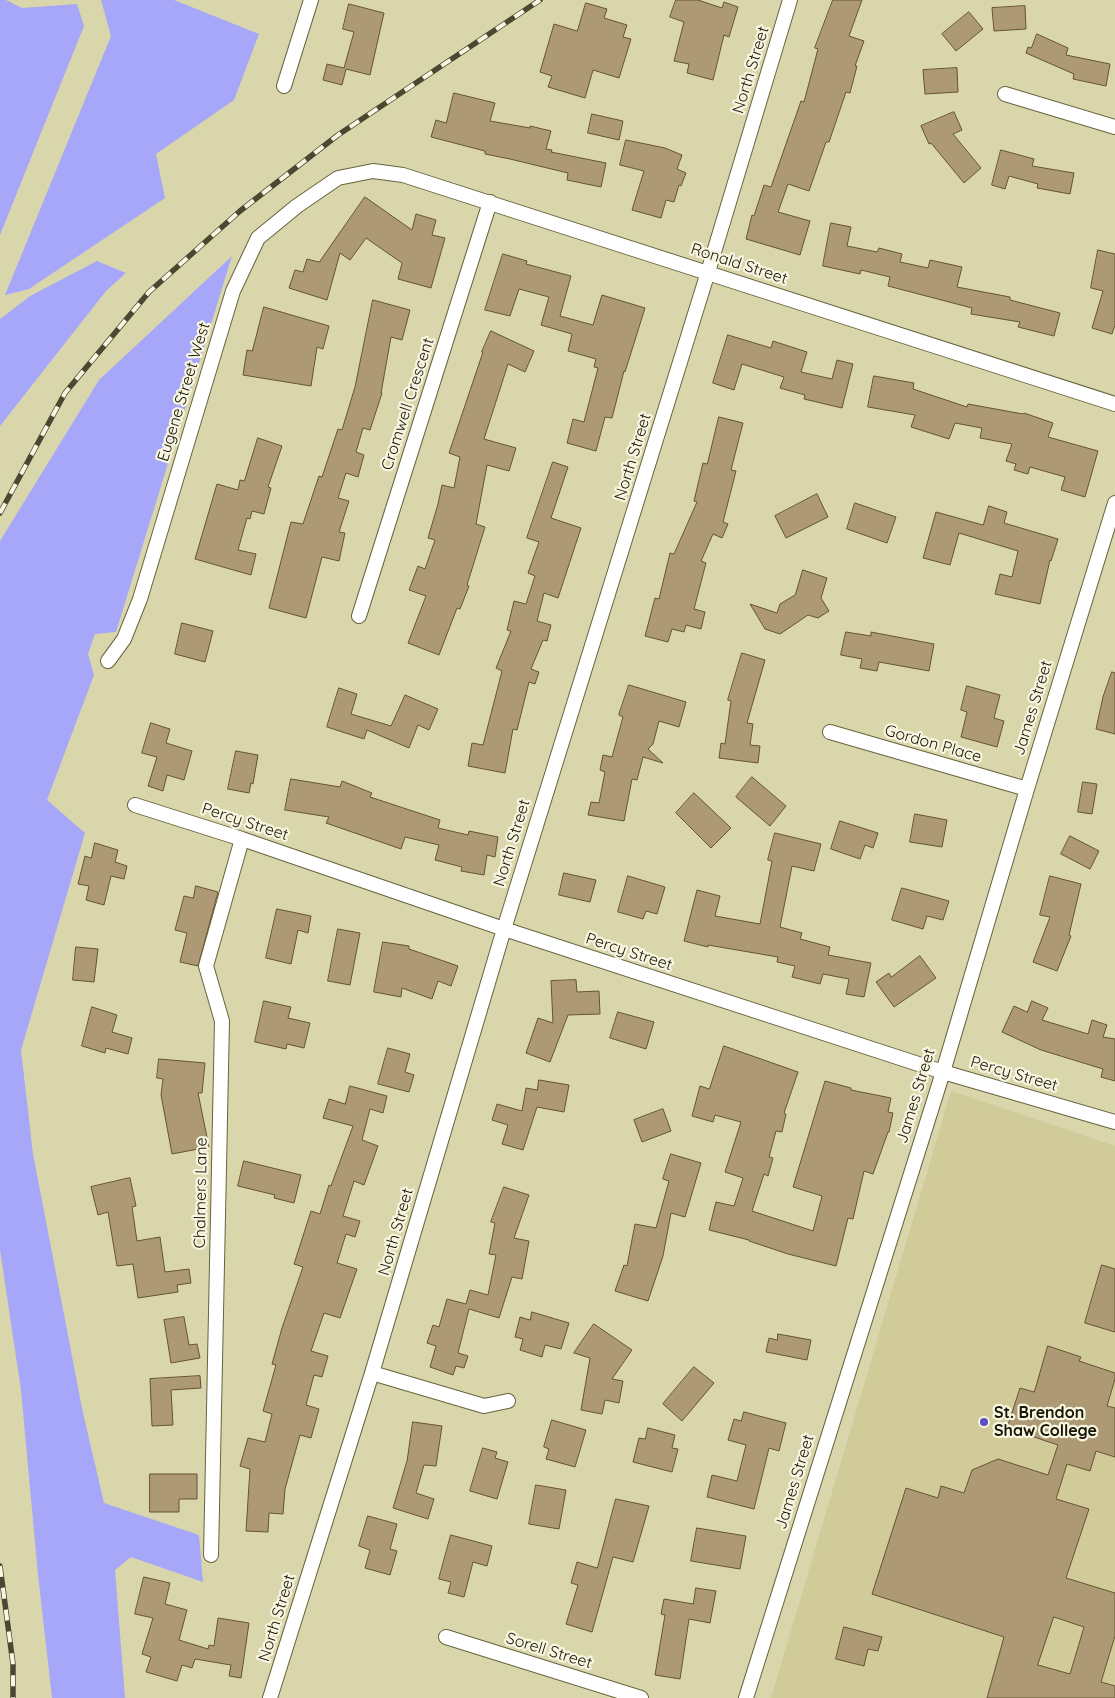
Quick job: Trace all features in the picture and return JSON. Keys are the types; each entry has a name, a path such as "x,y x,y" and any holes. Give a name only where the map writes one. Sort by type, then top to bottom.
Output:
{"street":[{"path":"284,86 311,0"},
{"name":"North Street","path":"270,1698 372,1373 504,929 708,272 790,0"},
{"path":"1005,94 1115,127"},
{"name":"Ronald Street","path":"349,175 373,171 403,175 1115,404"},
{"name":"Eugene Street West","path":"108,661 124,640 140,599 233,291 258,238 297,206 338,178 349,175"},
{"name":"Cromwell Crescent","path":"359,616 490,202"},
{"name":"James Street","path":"746,1698 943,1072 1115,503"},
{"name":"Gordon Place","path":"830,732 1027,789"},
{"name":"Percy Street","path":"135,805 242,839 504,929 943,1072 1115,1122"},
{"name":"Chalmers Lane","path":"211,1555 222,1021 206,966 242,839"},
{"path":"372,1373 484,1406 508,1400"},
{"name":"Sorell Street","path":"446,1637 641,1698"}],"shaded area":[{"path":"0,0 6,0 22,8 77,4 84,26 0,235"},
{"path":"101,0 174,0 259,34 234,100 156,154 165,198 29,289 5,295 111,36"},
{"path":"232,256 116,632 95,634 88,654 94,675 47,800 85,833 21,1050 33,1154 83,1413 104,1503 199,1535 203,1582 131,1557 115,1570 125,1698 52,1698 38,1575 21,1390 0,1250 0,541 99,380"},
{"path":"97,261 126,273 106,291 0,426 0,319 30,296"},
{"name":"St. Brendon Shaw College","path":"951,1091 1115,1146 1115,1698 771,1698"}],"building":[{"path":"676,0 698,0 722,8 724,2 738,7 729,37 724,35 713,80 687,73 689,64 674,61 684,22 670,17"},
{"path":"833,0 862,0 849,36 864,41 855,66 857,66 850,93 846,92 829,142 826,142 809,191 788,184 778,212 810,221 800,255 746,239 752,215 754,216 764,185 771,187 801,101 804,102 818,49 815,48"},
{"path":"586,3 607,9 604,18 627,25 623,37 631,39 619,78 593,70 585,98 548,87 552,76 540,72 554,24 577,31"},
{"path":"349,4 384,13 370,75 346,69 342,85 323,80 327,64 344,68 354,32 343,29"},
{"path":"1025,6 1026,29 994,31 992,8"},
{"path":"969,12 983,29 956,51 942,34"},
{"path":"1037,34 1068,48 1066,55 1110,64 1106,86 1073,79 1074,74 1026,53 1028,47 1031,48"},
{"path":"957,68 958,92 925,94 923,70"},
{"path":"454,93 495,103 490,121 530,128 530,126 551,131 546,149 552,150 551,152 606,163 601,187 567,180 568,173 485,154 485,151 431,137 436,120 446,123"},
{"path":"954,112 962,130 953,134 981,168 964,183 931,143 929,144 921,126"},
{"path":"592,114 623,121 619,140 588,133"},
{"path":"626,140 665,148 682,155 677,169 686,173 681,186 679,185 674,202 666,200 661,218 632,210 644,171 620,165"},
{"path":"1001,150 1034,159 1032,166 1074,173 1070,194 1037,188 1038,184 1009,176 1005,189 992,185"},
{"path":"365,197 412,230 416,214 436,220 432,235 445,238 431,288 398,279 402,263 366,238 350,260 340,253 327,300 289,288 295,270 303,272 307,259 319,262"},
{"path":"831,223 851,227 847,246 877,252 879,248 902,254 900,262 928,268 930,260 962,267 957,287 1010,297 1010,300 1060,313 1054,336 1018,327 1020,322 971,314 972,308 888,286 890,277 861,270 860,274 823,266"},
{"path":"1098,250 1115,254 1115,325 1112,334 1092,328 1103,291 1091,288"},
{"path":"503,254 527,261 526,264 571,276 560,316 593,325 602,295 645,308 624,371 612,418 605,417 596,451 567,443 573,419 584,422 598,368 594,367 596,359 568,351 572,334 541,325 549,297 519,289 510,316 485,310"},
{"path":"373,300 410,310 402,340 391,337 382,393 370,430 363,428 356,452 364,455 358,477 346,473 338,498 349,501 339,532 345,533 339,561 322,557 306,618 269,608 291,522 303,524 319,476 322,477 338,429 342,430 355,387"},
{"path":"264,307 329,326 323,349 317,347 311,386 243,375 247,350 252,351"},
{"path":"491,331 534,351 525,372 508,364 484,439 516,448 509,471 487,465 476,524 485,527 467,585 469,586 460,609 457,608 439,655 408,643 426,596 409,590 418,566 425,569 435,540 428,538 442,485 454,488 460,457 449,453 482,352"},
{"path":"728,335 771,348 773,341 807,352 801,372 832,379 837,360 853,364 842,408 804,399 805,395 780,388 784,377 742,364 734,390 713,383"},
{"path":"874,376 914,383 913,389 967,407 968,404 1024,413 1053,423 1048,437 1098,451 1085,497 1061,490 1065,477 1030,467 1028,474 1014,470 1016,464 1006,461 1012,444 980,438 982,428 955,423 949,439 911,427 915,415 868,407"},
{"path":"719,417 743,423 731,470 736,471 723,522 728,524 722,538 713,534 701,561 706,563 694,609 705,612 701,629 686,625 684,632 672,629 668,642 645,636 655,598 659,599 670,553 674,554 697,502 694,501 703,463 707,464"},
{"path":"258,438 282,446 268,487 271,488 264,514 252,511 250,519 247,518 238,550 256,554 251,575 195,559 217,484 238,490 240,480 244,481"},
{"path":"553,462 568,467 551,518 581,528 558,598 544,593 537,621 551,625 547,641 543,640 531,669 539,672 535,684 529,682 517,730 513,729 505,773 468,766 472,743 483,745 502,671 496,668 511,631 507,630 514,601 526,604 535,576 528,573 539,542 527,538"},
{"path":"817,494 828,517 786,538 775,516"},
{"path":"855,503 896,517 887,543 847,529"},
{"path":"989,506 1007,512 1004,523 1058,539 1050,560 1040,604 995,594 1000,574 1012,577 1018,551 959,533 950,565 923,558 936,512 983,525"},
{"path":"803,570 827,578 821,598 829,611 818,618 808,615 780,634 765,629 750,604 777,613 780,604 795,595"},
{"path":"182,623 213,631 205,662 175,654"},
{"path":"846,632 871,636 871,632 934,644 929,671 879,662 877,671 860,668 862,659 841,655"},
{"path":"742,653 765,660 747,723 753,724 750,745 760,746 758,763 719,758 721,743 725,744 731,701 728,700"},
{"path":"1112,672 1115,673 1115,734 1096,729 1103,697"},
{"path":"629,685 686,702 679,727 659,721 653,744 648,749 663,763 643,757 637,780 632,779 624,821 588,815 591,802 599,803 605,772 600,770 603,755 612,757 623,717 619,715"},
{"path":"967,686 1000,695 994,718 1004,721 997,747 961,737 967,712 961,710"},
{"path":"339,688 357,694 351,714 391,726 405,695 438,709 429,730 418,725 409,748 367,730 364,739 327,727"},
{"path":"151,723 170,729 166,743 192,751 184,780 167,775 163,791 148,786 157,757 142,753"},
{"path":"236,751 258,755 253,784 251,783 249,793 228,789"},
{"path":"752,777 786,806 770,826 736,797"},
{"path":"291,779 340,787 342,781 372,793 370,797 440,820 438,828 468,835 469,831 498,837 495,857 487,855 484,875 461,871 462,867 435,860 439,845 405,837 401,849 326,823 329,817 285,810"},
{"path":"1083,782 1097,784 1092,814 1078,812"},
{"path":"694,793 731,828 711,848 676,813"},
{"path":"915,814 947,820 942,847 910,842"},
{"path":"840,821 878,833 873,848 865,845 860,859 831,849"},
{"path":"775,833 821,844 814,871 792,866 780,927 802,933 800,939 830,947 828,955 871,963 864,997 846,994 849,979 823,974 820,984 792,977 795,966 777,962 778,957 708,945 708,947 684,941 697,890 720,896 715,916 760,924 772,861 768,860"},
{"path":"1070,836 1099,851 1090,869 1061,854"},
{"path":"95,843 118,850 115,862 127,866 124,879 111,876 104,905 86,900 89,886 78,884 85,856 91,858"},
{"path":"564,873 596,880 590,902 559,895"},
{"path":"628,876 665,887 657,914 646,911 643,919 618,912"},
{"path":"1050,876 1081,884 1069,935 1071,936 1057,971 1033,962 1050,917 1040,915"},
{"path":"196,886 218,892 198,966 180,962 187,933 175,930 184,896 193,898"},
{"path":"902,888 949,901 943,920 927,916 923,929 892,920"},
{"path":"277,909 311,916 308,933 298,930 291,964 266,958"},
{"path":"338,929 360,933 350,985 328,981"},
{"path":"383,942 409,946 409,949 458,966 451,986 438,981 432,999 402,988 401,997 374,992"},
{"path":"76,947 98,949 94,982 73,980"},
{"path":"920,956 936,978 894,1007 876,982 889,973 891,977"},
{"path":"576,980 577,992 599,991 600,1014 568,1015 550,1062 526,1053 538,1018 553,1023 551,981"},
{"path":"264,1001 291,1007 288,1018 310,1023 304,1048 287,1044 286,1049 255,1042"},
{"path":"1032,1001 1048,1008 1042,1020 1088,1034 1092,1020 1107,1025 1103,1037 1115,1039 1115,1081 1101,1077 1103,1069 1041,1050 1002,1032 1014,1006 1027,1012"},
{"path":"92,1007 117,1015 112,1032 132,1038 128,1054 106,1048 105,1053 82,1046"},
{"path":"618,1012 654,1022 646,1049 610,1038"},
{"path":"724,1046 798,1072 784,1113 786,1114 782,1132 776,1131 769,1157 773,1158 768,1176 764,1174 752,1211 813,1231 822,1196 793,1187 825,1081 851,1088 851,1090 891,1098 888,1112 893,1113 889,1132 873,1174 864,1171 853,1219 848,1218 836,1266 788,1254 749,1240 709,1230 716,1202 734,1206 743,1178 725,1172 741,1122 715,1115 713,1122 692,1116 700,1086 709,1089"},
{"path":"388,1048 410,1054 405,1072 414,1075 409,1092 378,1084"},
{"path":"159,1059 205,1063 202,1093 198,1093 209,1147 172,1154 161,1095 163,1079 157,1078"},
{"path":"539,1080 569,1085 564,1112 537,1107 523,1150 502,1144 508,1125 492,1120 497,1104 522,1111 526,1088 537,1090"},
{"path":"350,1086 387,1096 383,1113 370,1109 362,1140 378,1146 364,1185 354,1181 343,1216 360,1221 355,1237 346,1234 337,1263 357,1269 340,1318 324,1313 311,1351 328,1356 322,1377 314,1375 306,1405 319,1409 311,1438 300,1435 285,1489 283,1514 269,1513 268,1532 246,1531 250,1469 240,1466 248,1438 265,1442 272,1414 263,1411 276,1365 272,1364 303,1267 294,1264 311,1211 320,1214 329,1185 331,1186 353,1126 323,1118 329,1099 345,1104"},
{"path":"663,1109 671,1131 642,1142 634,1120"},
{"path":"671,1154 701,1163 685,1217 671,1213 663,1256 648,1301 615,1291 624,1265 627,1266 635,1224 656,1228 669,1181 663,1179"},
{"path":"244,1161 301,1175 294,1203 274,1198 275,1195 238,1186"},
{"path":"130,1178 136,1206 132,1207 137,1241 160,1237 165,1272 189,1269 191,1283 177,1285 178,1292 138,1298 133,1264 117,1266 108,1212 98,1215 91,1187"},
{"path":"504,1187 529,1195 514,1238 529,1241 522,1279 512,1277 499,1318 469,1309 458,1353 468,1356 464,1368 456,1366 453,1375 430,1367 436,1346 427,1343 433,1325 439,1327 447,1299 466,1304 470,1290 488,1295 496,1255 489,1254 495,1223 491,1222"},
{"path":"1102,1265 1115,1269 1115,1332 1085,1323"},
{"path":"532,1312 569,1323 561,1349 545,1345 542,1357 520,1350 523,1339 515,1337 520,1317 530,1320"},
{"path":"184,1317 189,1345 197,1344 200,1358 171,1363 164,1320"},
{"path":"594,1324 632,1350 612,1379 623,1381 619,1403 605,1400 602,1414 581,1410 590,1358 574,1353"},
{"path":"778,1334 811,1340 807,1360 766,1352 769,1338 777,1340"},
{"path":"1048,1346 1081,1357 1079,1361 1115,1373 1107,1406 1115,1408 1115,1457 1096,1451 1090,1471 1067,1464 1056,1499 1089,1509 1066,1578 1115,1593 1115,1636 1101,1682 1115,1686 1115,1698 987,1698 1004,1637 872,1594 906,1488 938,1498 941,1486 964,1493 972,1470 998,1459 1048,1475 1058,1445 1007,1428 1020,1388 1034,1392","holes":["1054,1617 1084,1627 1070,1674 1038,1665"]},
{"path":"694,1367 714,1383 682,1421 663,1404"},
{"path":"200,1376 201,1388 171,1390 173,1425 152,1426 150,1379"},
{"path":"744,1412 786,1423 779,1451 769,1448 754,1509 707,1497 712,1475 737,1481 746,1445 728,1440 734,1419 741,1421"},
{"path":"552,1420 586,1430 575,1467 546,1459 549,1449 544,1447"},
{"path":"413,1422 442,1426 436,1466 424,1465 416,1493 434,1499 428,1519 393,1508 407,1461"},
{"path":"648,1428 675,1435 672,1448 678,1449 672,1472 633,1462 639,1438 645,1439"},
{"path":"483,1448 497,1452 495,1458 508,1462 497,1499 470,1491"},
{"path":"150,1474 197,1474 197,1499 179,1499 179,1512 150,1512"},
{"path":"536,1485 566,1490 559,1529 529,1524"},
{"path":"616,1499 649,1506 633,1562 613,1557 592,1632 566,1624 578,1585 571,1583 577,1562 597,1568"},
{"path":"368,1516 397,1524 390,1549 397,1551 390,1575 365,1568 370,1550 359,1546"},
{"path":"697,1528 746,1536 740,1569 691,1561"},
{"path":"451,1535 492,1546 487,1566 473,1562 464,1597 448,1593 451,1582 439,1579"},
{"path":"144,1577 170,1583 165,1604 187,1610 179,1640 208,1649 209,1645 214,1646 218,1618 249,1623 241,1678 229,1676 231,1665 195,1659 192,1668 182,1665 177,1681 146,1672 151,1657 142,1654 153,1618 135,1614"},
{"path":"696,1588 716,1591 710,1623 689,1619 680,1679 655,1675 665,1615 661,1614 664,1599 693,1604"},
{"path":"844,1627 882,1637 878,1651 868,1649 864,1666 836,1659"}],"railway":[{"path":"0,513 65,393 149,292 240,211 338,135 540,0"},
{"path":"0,1566 13,1664 13,1698"}],"place":[{"name":"St. Brendon Shaw College","path":"984,1422"}]}
